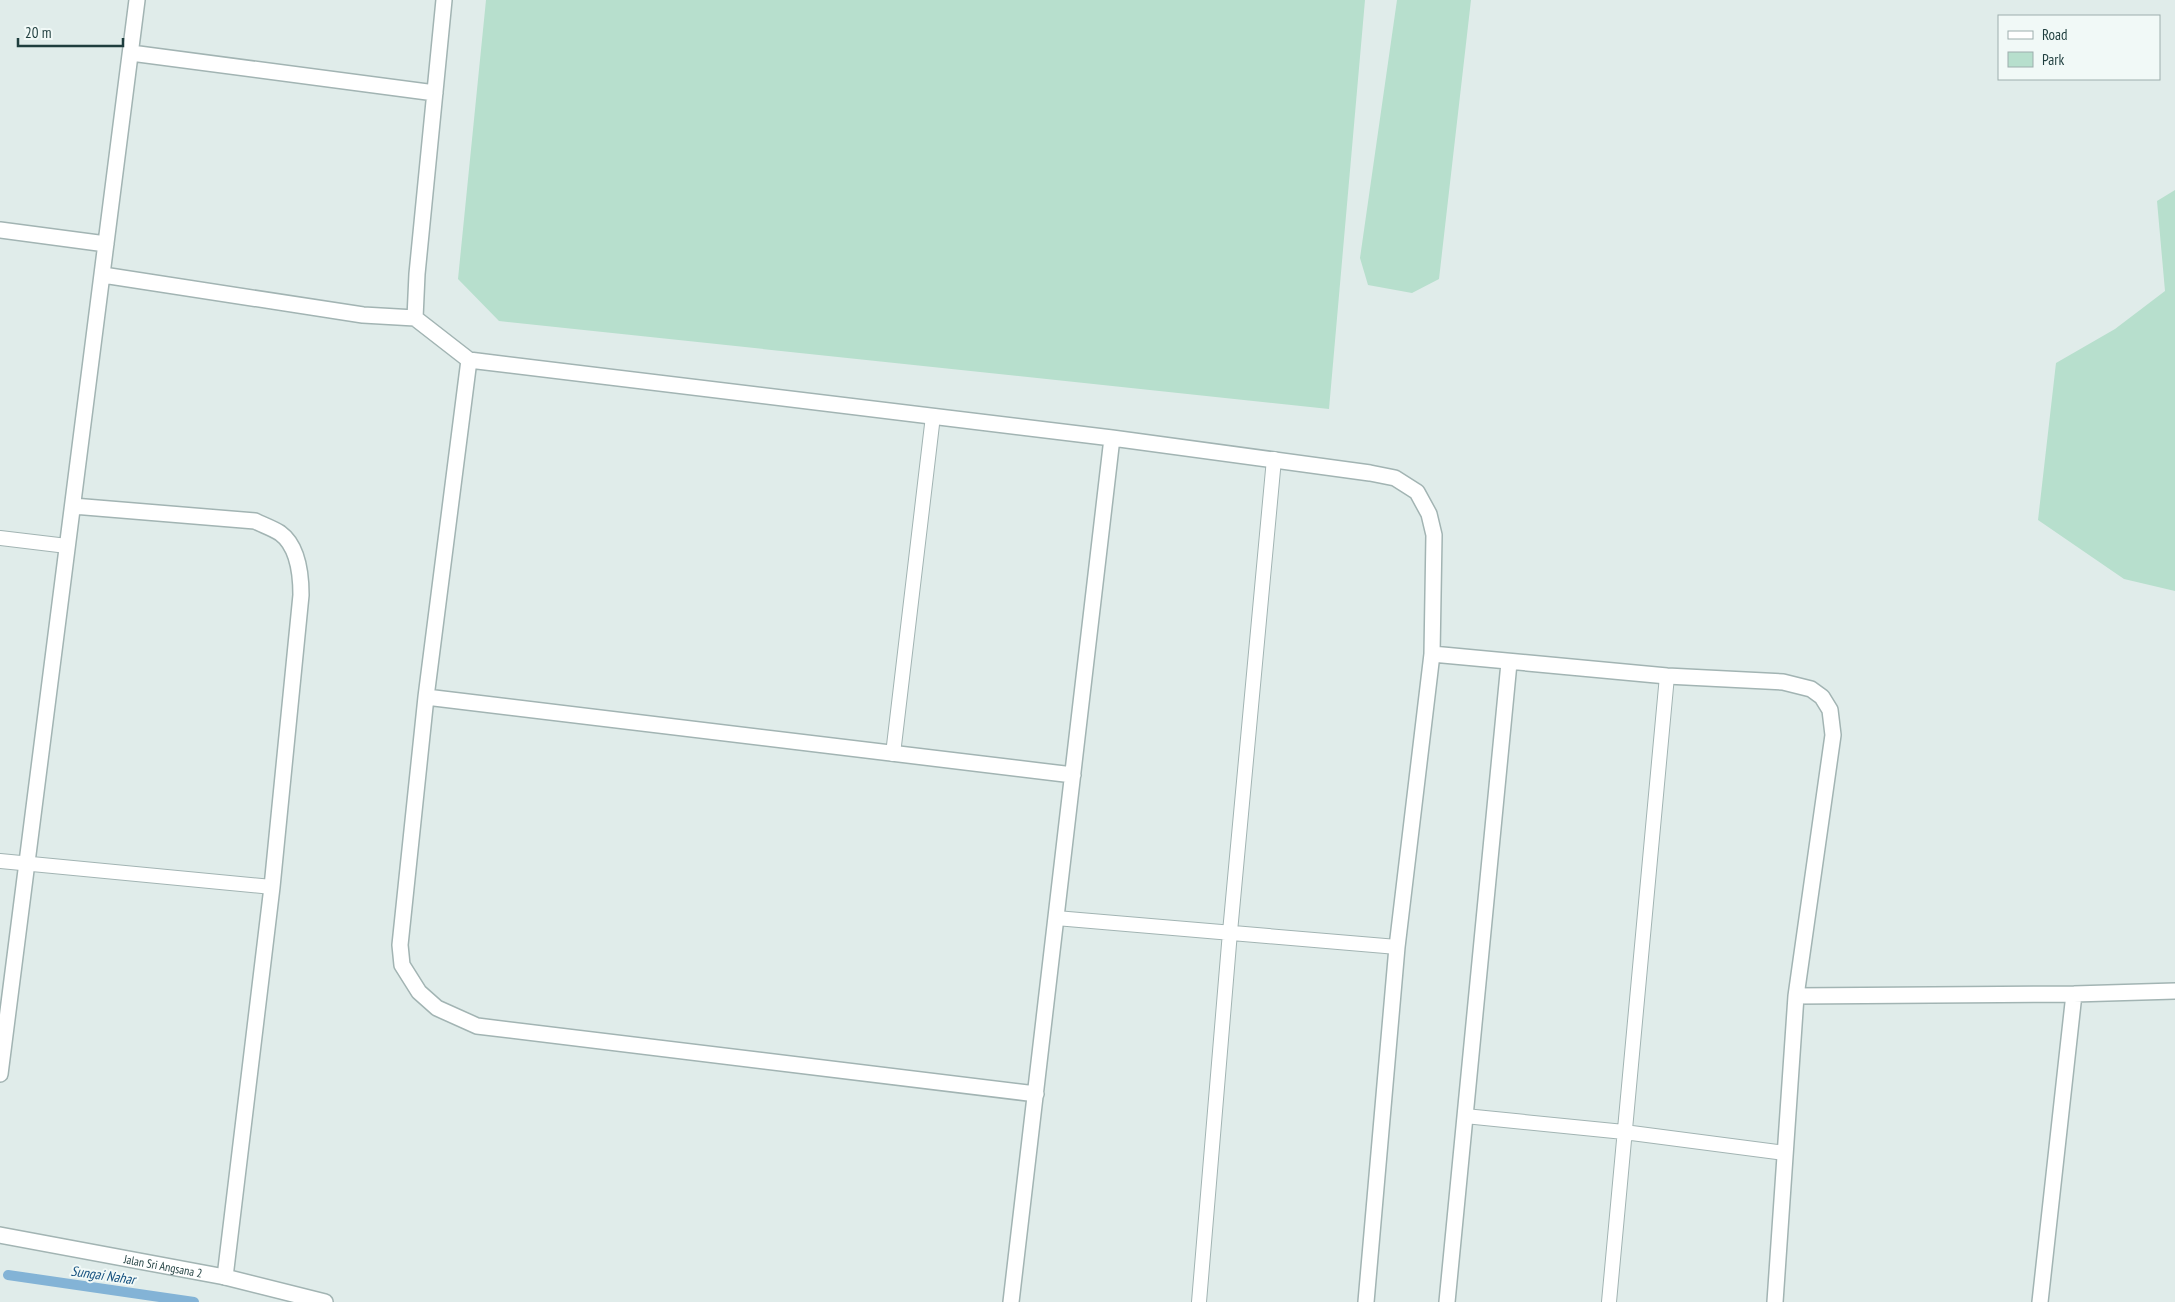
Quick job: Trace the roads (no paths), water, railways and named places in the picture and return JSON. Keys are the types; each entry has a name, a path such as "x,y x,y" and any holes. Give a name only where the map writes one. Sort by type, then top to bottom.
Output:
{"street":[{"path":"0,1074 137,0"},
{"path":"415,318 417,274 444,0"},
{"path":"131,53 435,93"},
{"path":"0,230 106,244"},
{"path":"103,275 363,315 415,318 469,360 1112,438 1274,460 1395,478 1417,492 1429,514 1434,536 1432,654 1397,947 1366,1302"},
{"path":"469,360 426,697 400,945 402,965 419,992 437,1008 477,1026 1036,1094"},
{"path":"1011,1302 1112,438"},
{"path":"73,506 255,521 281,534 294,552 301,572 301,595 272,887 225,1277"},
{"path":"1432,654 1509,663 1667,676 1783,682 1811,689 1822,697 1830,710 1833,735 1796,996 1775,1302"},
{"path":"1447,1302 1509,663"},
{"path":"426,697 1073,775"},
{"path":"1796,996 2074,994 2175,991"},
{"path":"2040,1302 2074,994"},
{"name":"Jalan Sri Angsana 2","path":"0,1235 225,1277 324,1302"}],"lane":[{"path":"894,754 933,416"},
{"path":"1199,1302 1230,932 1274,460"},
{"path":"0,538 67,546"},
{"path":"1609,1302 1667,676"},
{"path":"0,861 272,887"},
{"path":"1056,918 1397,947"},
{"path":"1465,1116 1624,1132 1785,1153"}],"waterway":[{"name":"Sungai Nahar","path":"8,1275 194,1302"}]}
